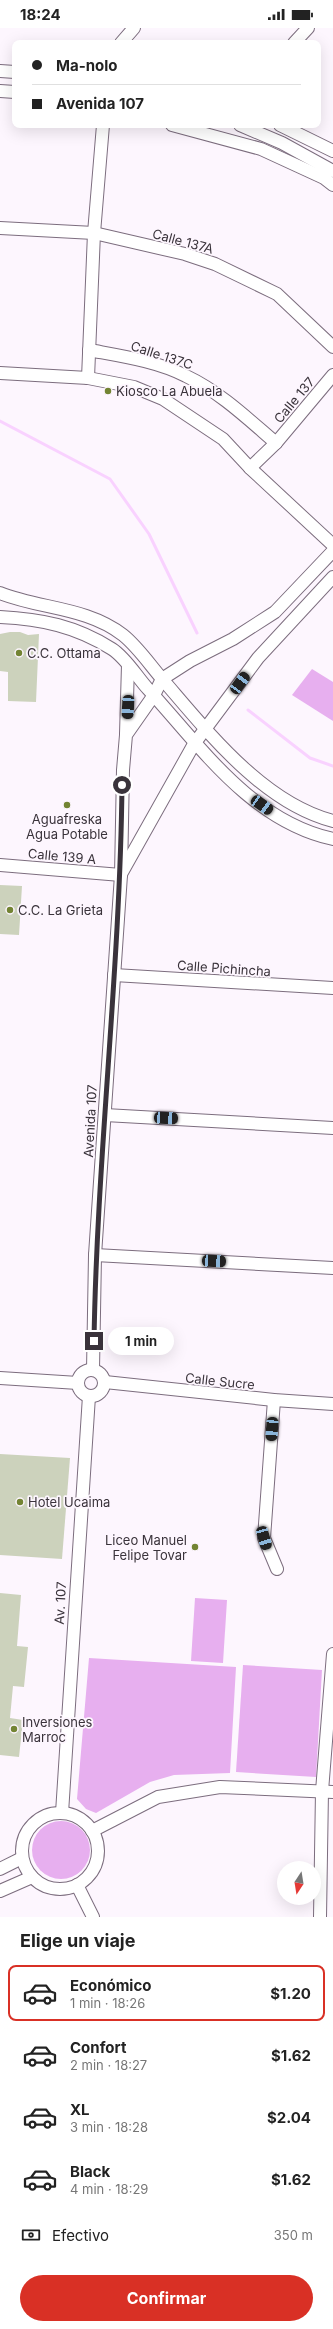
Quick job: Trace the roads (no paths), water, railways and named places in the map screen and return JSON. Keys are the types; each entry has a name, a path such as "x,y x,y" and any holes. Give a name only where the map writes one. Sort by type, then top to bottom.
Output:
{"street":[{"path":"124,40 134,28"},
{"path":"297,40 308,28"},
{"path":"0,71 12,72"},
{"path":"0,91 12,92"},
{"path":"88,378 94,233 103,128"},
{"path":"183,128 261,149 324,178 333,185"},
{"path":"247,128 282,143 333,171"},
{"path":"286,128 333,152"},
{"name":"Calle 137A","path":"0,228 94,233 185,254 215,264 277,294 333,347"},
{"name":"Calle 137C","path":"89,350 119,355 186,375 220,396 276,443"},
{"path":"0,372 88,378 134,387 163,399 223,439 250,468 333,545"},
{"name":"Calle 137","path":"250,468 276,443 333,375"},
{"path":"126,734 154,695 162,679 183,664 233,639 275,612 333,551"},
{"path":"121,875 194,744 258,658 333,577"},
{"path":"0,594 56,607 90,617 123,635 226,751 278,795 316,815 333,821"},
{"path":"0,617 40,620 83,632 113,650 154,695 194,744 250,796 274,814 320,836 333,839"},
{"name":"Avenida 107","path":"93,1370 95,1255 121,875 123,770 126,734 128,665"},
{"name":"Calle 139 A","path":"0,865 121,875"},
{"name":"Calle Pichincha","path":"114,975 333,988"},
{"path":"105,1115 333,1128"},
{"path":"95,1255 333,1268"},
{"path":"93,1370 101,1374 105,1382 104,1387 98,1394 89,1396 82,1391 78,1383 84,1372 93,1370"},
{"path":"0,1378 78,1383"},
{"name":"Calle Sucre","path":"105,1382 274,1400 333,1404"},
{"name":"Av. 107","path":"62,1813 89,1396"},
{"path":"274,1400 264,1538 277,1569"},
{"path":"320,1917 328,1791 333,1654"},
{"path":"92,1831 158,1797 220,1787 328,1791"},
{"path":"62,1813 78,1818 92,1831 96,1841 96,1861 86,1879 77,1885 65,1889 53,1888 41,1884 32,1877 22,1858 22,1845 26,1833 33,1824 44,1816 62,1813"},
{"path":"0,1869 22,1858"},
{"path":"0,1891 32,1877"},
{"path":"77,1885 93,1917"}],"waterway":[{"path":"0,421 110,479 149,534 197,633"},
{"path":"248,710 310,758 333,766"}],"place":[{"name":"Kiosco La Abuela","path":"108,391"},
{"name":"C.C. Ottama","path":"19,653"},
{"name":"Aguafreska Agua Potable","path":"67,805"},
{"name":"C.C. La Grieta","path":"10,910"},
{"name":"Hotel Ucaima","path":"20,1502"},
{"name":"Liceo Manuel Felipe Tovar","path":"195,1547"},
{"name":"Inversiones Marroc","path":"14,1729"}]}
